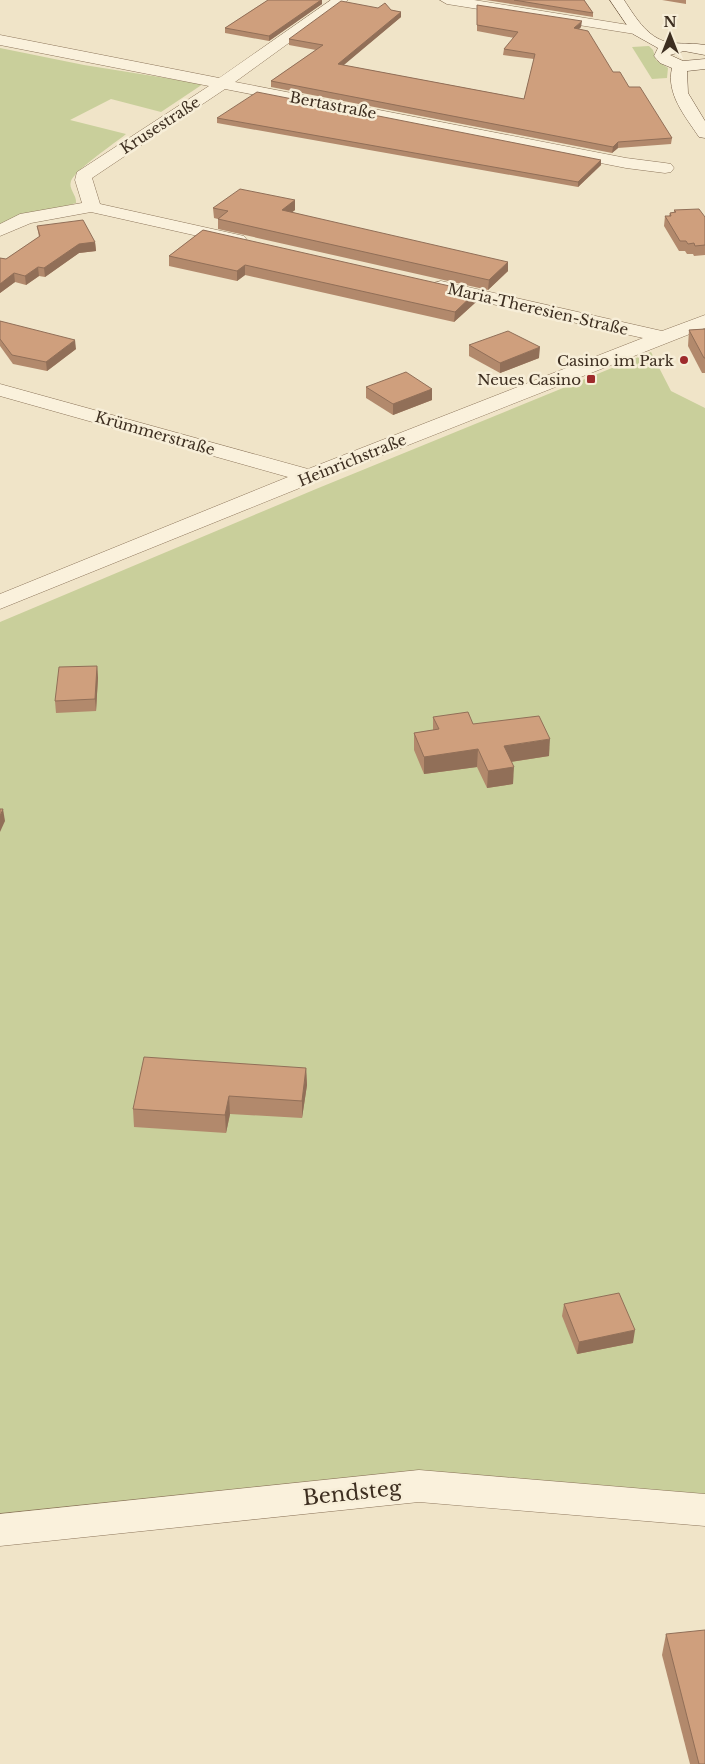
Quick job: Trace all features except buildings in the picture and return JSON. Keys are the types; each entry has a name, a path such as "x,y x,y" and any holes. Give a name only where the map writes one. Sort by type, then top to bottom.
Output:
{"street":[{"name":"Krusestraße","path":"91,207 91,197 84,185 83,176 186,109 341,0"},
{"path":"447,0 635,30 654,42 673,48 698,49 705,35"},
{"path":"617,0 635,30"},
{"name":"Bertastraße","path":"0,40 626,163 665,168"},
{"path":"673,48 664,51 662,56 668,61 680,65 701,65"},
{"path":"680,65 679,88 686,105 705,134"},
{"path":"679,88 684,77 701,65"},
{"path":"0,231 26,218 91,207 255,244"},
{"name":"Maria-Theresien-Straße","path":"420,282 663,337"},
{"name":"Heinrichstraße","path":"0,602 309,476 705,321"},
{"name":"Krümmerstraße","path":"0,390 309,476"},
{"name":"Bendsteg","path":"0,1530 419,1486 705,1510"}],"green space":[{"path":"649,46 653,50 656,60 668,68 667,78 652,79 632,47"},
{"path":"0,48 84,65 203,84 161,112 111,99 70,120 126,134 74,176 70,184 76,203 0,226"},
{"path":"651,352 671,391 705,408 705,1510 421,1486 0,1535 0,622 316,489"}],"place":[{"name":"Casino im Park","path":"684,360"},
{"name":"Neues Casino","path":"591,379"}]}
